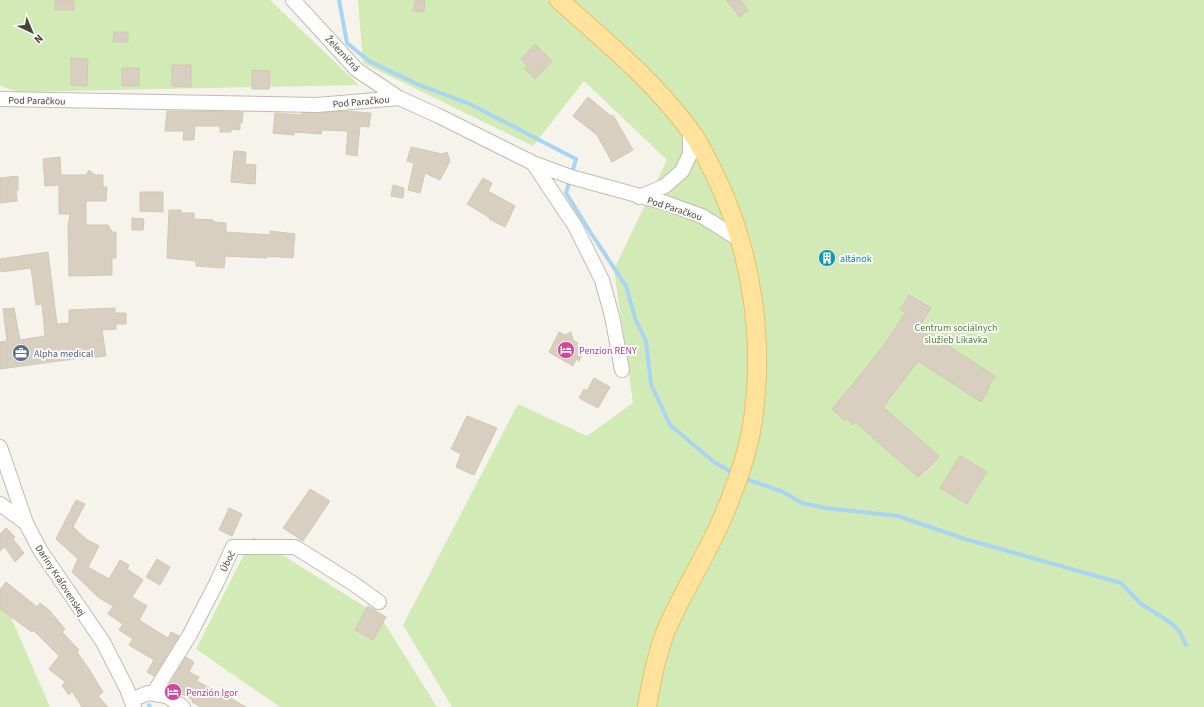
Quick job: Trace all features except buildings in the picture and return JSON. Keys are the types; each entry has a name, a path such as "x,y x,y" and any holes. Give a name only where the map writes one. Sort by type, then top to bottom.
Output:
{"main road":[{"path":"559,0 640,73 662,95 690,131 706,156 722,190 740,240 754,313 757,377 750,433 743,460 725,512 700,565 672,617 664,636 657,658 647,707"}],"street":[{"name":"Železničná","path":"301,3 357,70 400,98"},
{"name":"Pod Paračkou","path":"0,100 317,105 400,98 440,116 533,163 571,177 639,197 666,203 702,216 740,240"},
{"path":"639,197 666,186 682,171 690,154 690,131"},
{"path":"533,163 575,226 602,280 612,316 622,370"},
{"name":"Dariny Kráľovenskej","path":"0,447 26,523 40,550 102,642 133,703"},
{"path":"0,504 26,523"},
{"name":"Úboč","path":"153,694 189,636 218,582 233,547 295,547 354,584 379,602"},
{"path":"133,703 148,693 168,696 183,707"}],"green space":[{"path":"0,0 270,0 359,85 19,92 0,86"},
{"name":"Centrum sociálnych služieb Likavka","path":"358,0 1204,0 1204,707 452,707 403,625 518,404 587,436 633,403 614,269 667,160 584,81 533,146 363,63"},
{"path":"253,537 380,616 437,707 280,707 196,649"},
{"path":"0,592 50,707 0,707"}],"waterway":[{"path":"339,0 347,43 369,61 419,85 470,104 576,159 566,193 626,286 635,318 646,341 651,384 670,425 714,462 735,474"},
{"path":"743,478 781,491 802,503 825,508 898,516 965,539 1121,583 1140,603 1171,623 1180,632 1186,645"}],"place":[{"name":"altánok","path":"827,258"},
{"name":"Penzion RENY","path":"566,350"},
{"name":"Alpha medical","path":"21,353"},
{"name":"Penzión Igor","path":"173,692"}]}
